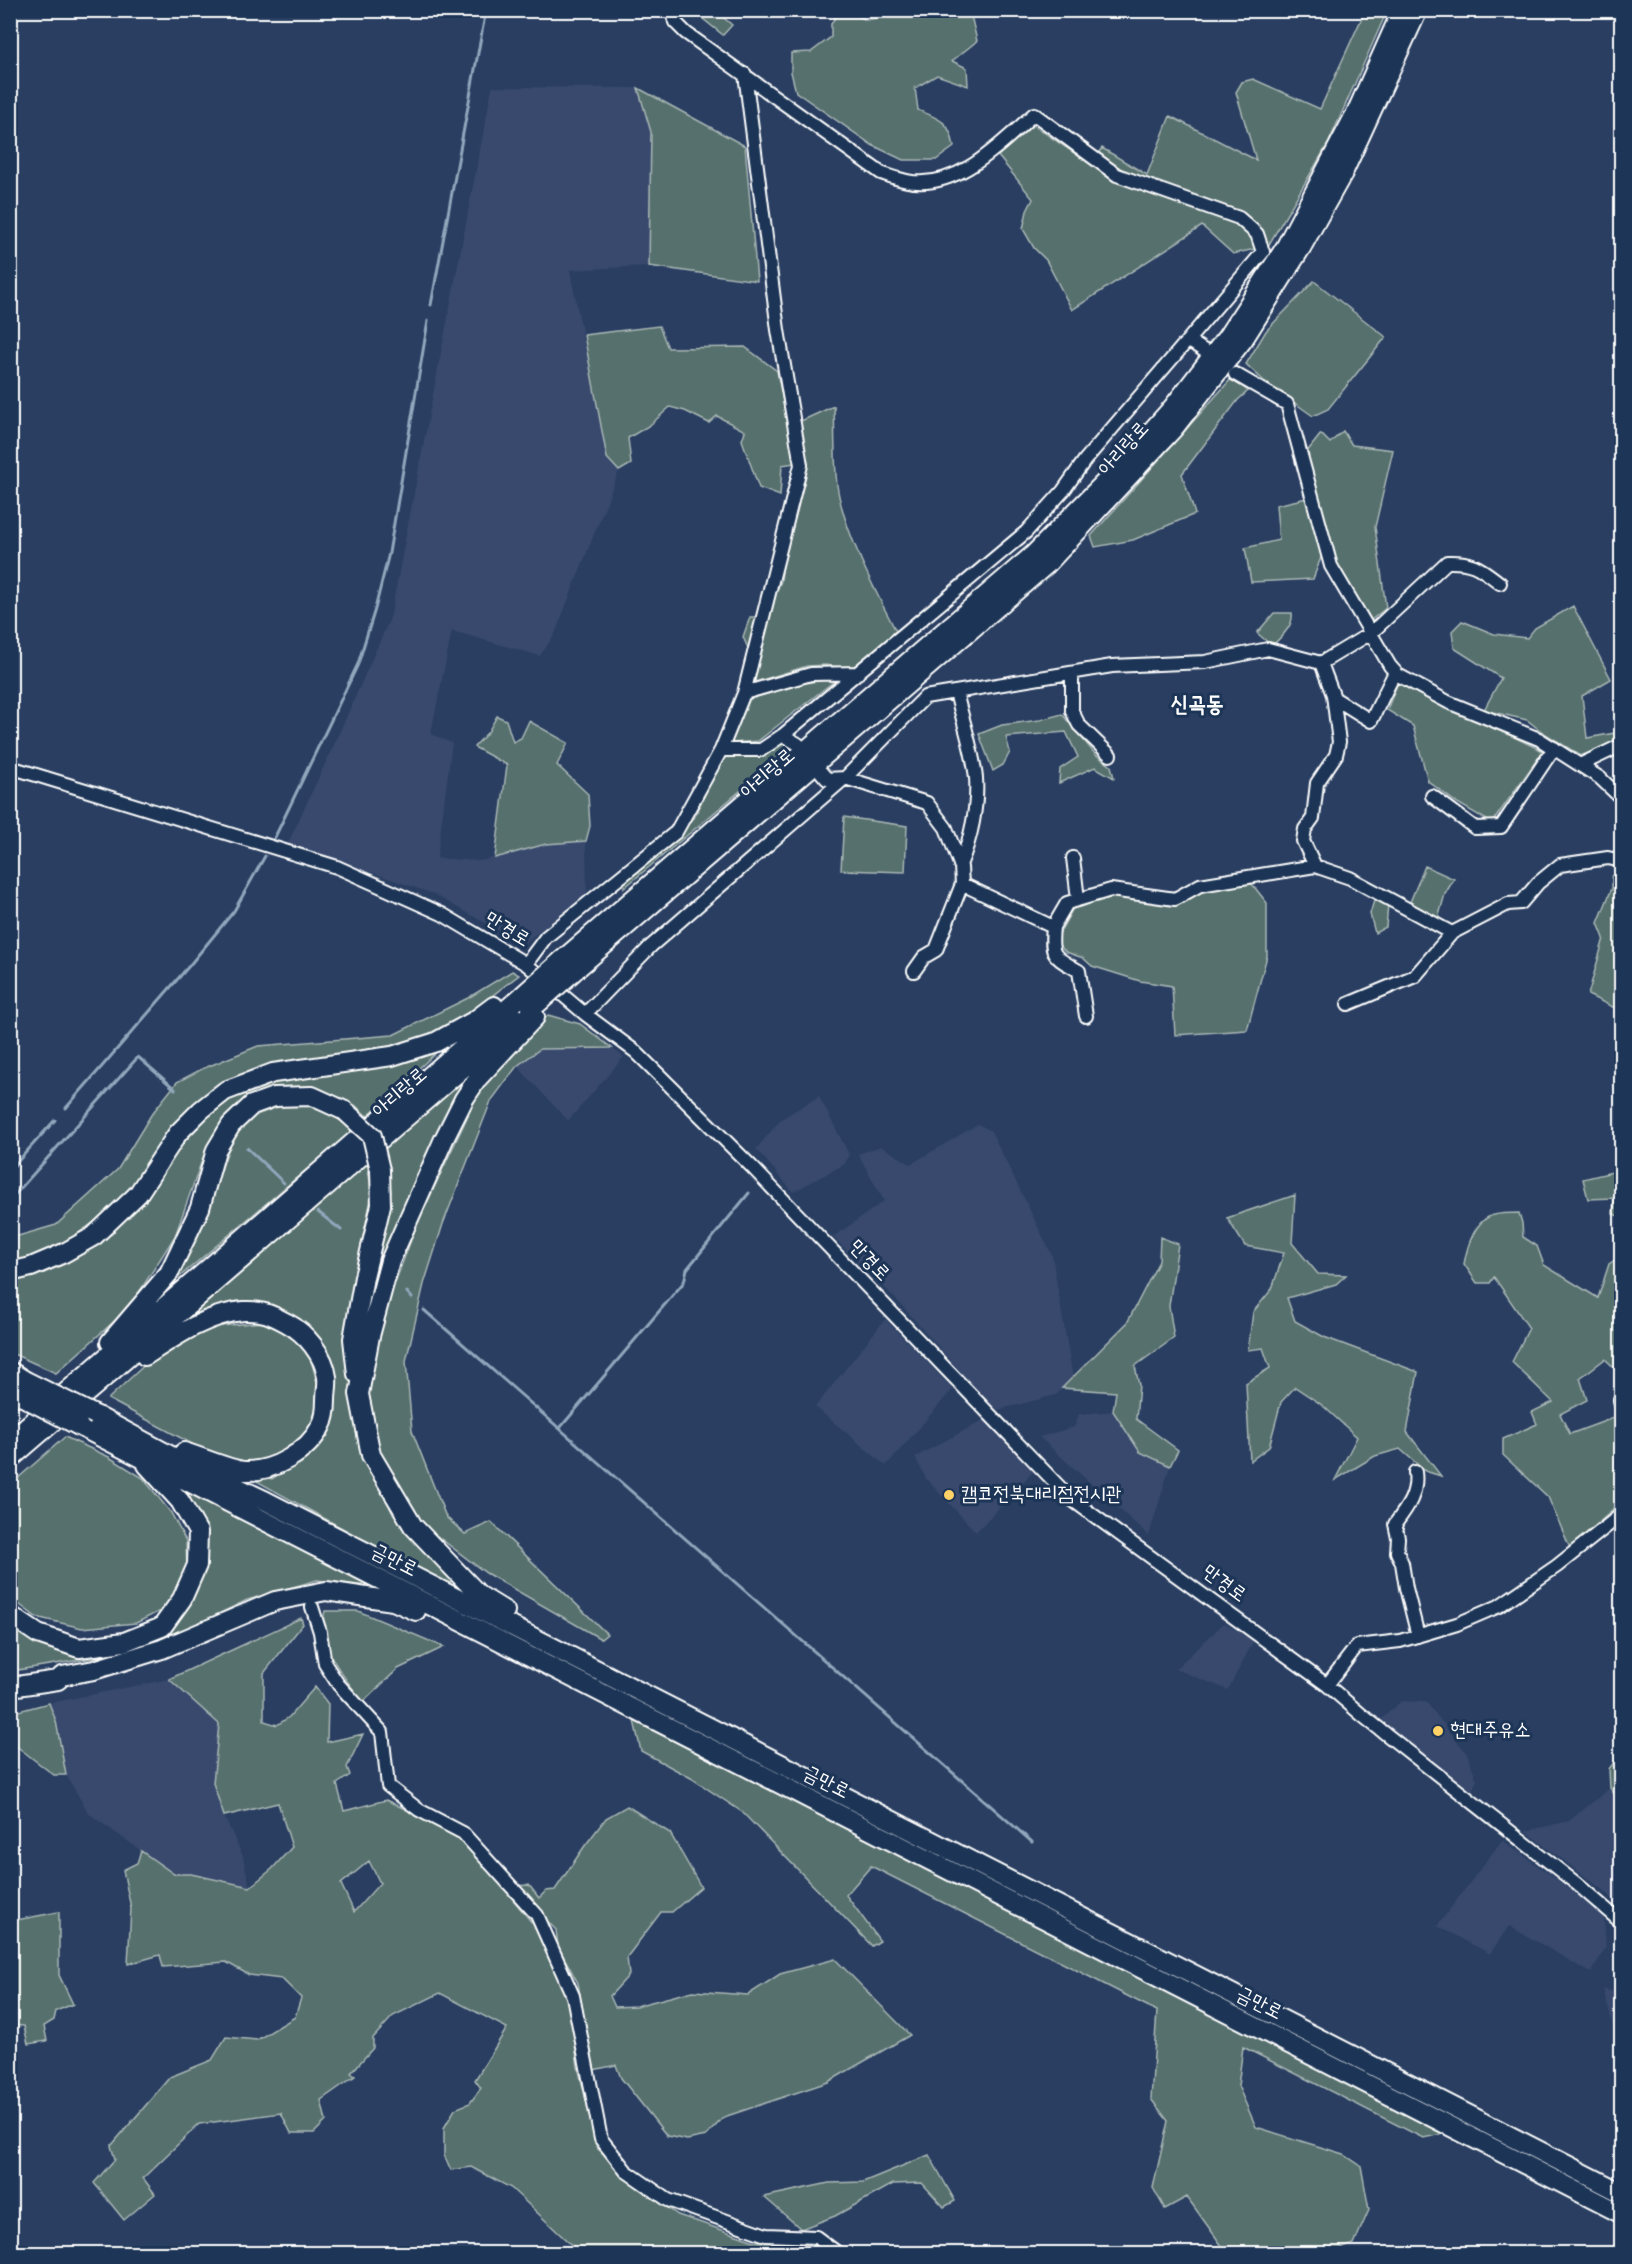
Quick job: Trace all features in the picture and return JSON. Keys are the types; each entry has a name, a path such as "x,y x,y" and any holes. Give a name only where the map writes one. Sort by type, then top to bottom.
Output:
{"highway":[{"name":"아리랑로","path":"13,1451 117,1357 527,1002 1034,554 1114,473 1173,407 1227,337 1285,248 1358,111 1402,10"},
{"name":"아리랑로","path":"567,966 1046,565 1173,428 1243,340 1301,248 1343,173 1418,10"},
{"path":"10,1272 31,1267 64,1253 94,1236 138,1194 178,1133 201,1110 225,1091 273,1072 392,1056 436,1042 474,1021 509,995 527,1002 536,1017 478,1078 464,1099 390,1262 370,1336 359,1394"},
{"path":"173,1457 180,1450 244,1472 275,1467 300,1451 321,1427 326,1409 327,1376 320,1356 301,1331 267,1312 243,1311 222,1315 176,1335 138,1361 117,1357 108,1344 169,1273 200,1208 216,1150 231,1125 252,1105 274,1097 312,1096 345,1110 372,1136 380,1170 381,1205 364,1277 353,1339 359,1394 371,1455 413,1526 479,1595 544,1635 543,1642"},
{"name":"금만로","path":"16,1384 95,1415 173,1457 266,1501 1622,2193"},
{"name":"금만로","path":"16,1384 79,1425 137,1455 1622,2214"},
{"path":"10,1473 15,1468 13,1451"},
{"path":"10,1615 38,1634 80,1648 124,1642 162,1628 182,1599 197,1565 198,1532 180,1501 137,1455"},
{"path":"10,1687 58,1680 62,1676 94,1670 162,1649 275,1601 326,1592 393,1601 466,1633 470,1626"},
{"path":"10,1679 57,1673 62,1676"}],"street":[{"path":"672,10 675,22 686,33 880,173 909,182 936,180 960,172 996,148 1034,114 1117,175 1239,218 1257,234 1263,252 1026,532 783,735 761,750 721,750"},
{"path":"526,964 546,937 676,832 721,750 744,693 801,465 778,330 745,74"},
{"path":"1188,340 1206,352"},
{"path":"1234,374 1287,404 1331,566 1395,672 1448,702 1539,739 1600,778 1622,799"},
{"path":"585,1014 651,946 845,778 925,697 1112,666 1205,662 1268,649 1322,663 1371,633 1447,562 1462,561 1475,564 1500,583"},
{"path":"1315,866 1303,841 1305,830 1313,818 1317,783 1336,755 1339,742 1334,698 1322,663"},
{"path":"1334,698 1371,721 1395,672"},
{"path":"744,693 811,674 858,673"},
{"path":"1072,673 1072,711 1079,725 1110,755"},
{"path":"956,692 976,778 968,847 960,864"},
{"path":"783,735 798,744"},
{"path":"1580,765 1622,745"},
{"path":"1432,796 1475,828 1501,827 1554,748"},
{"name":"만경로","path":"10,767 337,867 442,914 526,964 585,1014 636,1052 670,1085 1071,1498 1327,1685 1363,1716 1577,1884 1622,1923"},
{"path":"821,772 827,779 845,778 927,803 946,828 960,864 962,884 936,950 924,957 914,971"},
{"path":"1072,858 1078,899"},
{"path":"1348,1004 1415,976 1452,933 1508,904 1521,903 1538,883 1560,865 1608,858 1622,861"},
{"path":"1086,1016 1079,971 1058,958 1052,947 1053,927 1066,903 1111,890 1175,899 1200,885 1315,866 1350,878 1452,933"},
{"path":"962,884 1053,927"},
{"path":"1622,1399 1620,1400 1622,1409"},
{"path":"1415,1472 1416,1479 1410,1506 1395,1524 1398,1538 1397,1552 1402,1563 1418,1636"},
{"path":"1327,1685 1357,1646 1400,1641 1418,1636 1457,1624 1499,1606 1557,1566 1622,1514"},
{"path":"312,1607 320,1632 324,1664 338,1684 382,1732 388,1786 419,1810 463,1833 537,1915 573,1996 601,2139 626,2171 668,2200 766,2235 816,2237 838,2253"}],"shaded area":[{"path":"492,87 638,88 651,132 649,266 570,270 607,458 619,471 555,634 540,656 452,631 431,734 452,743 437,858 480,861 546,844 586,841 587,894 523,944 433,894 288,843 390,618"},
{"path":"612,1048 624,1057 568,1121 517,1066 540,1049"},
{"path":"819,1096 849,1154 845,1164 793,1192 756,1149 781,1119"},
{"path":"978,1124 991,1131 1052,1255 1073,1378 1056,1395 998,1410 982,1396 895,1298 833,1237 884,1201 858,1154 881,1146 911,1164"},
{"path":"885,1319 953,1389 886,1466 815,1407"},
{"path":"1113,1411 1140,1452 1170,1466 1149,1536 1039,1437 1074,1427 1079,1414"},
{"path":"985,1419 1034,1471 976,1532 926,1479 915,1457"},
{"path":"1224,1623 1254,1640 1228,1690 1175,1669"},
{"path":"169,1679 219,1724 213,1783 224,1816 243,1856 250,1887 191,1874 174,1874 89,1814 66,1775 56,1721 49,1703"},
{"path":"1401,1701 1426,1702 1467,1753 1477,1780 1472,1791 1378,1722"},
{"path":"1610,1788 1621,1803 1621,1908 1608,1894 1525,1831 1569,1821"},
{"path":"1502,1840 1589,1903 1604,1918 1606,1947 1591,1973 1509,1926 1490,1954 1437,1926"},
{"path":"1603,1989 1621,1993 1621,2028 1613,2026"}],"green space":[{"path":"699,11 716,11 732,25 723,35 697,14"},
{"path":"839,11 850,11 866,20 912,11 970,11 977,41 952,61 967,68 968,86 937,75 915,88 918,110 943,122 950,132 954,147 936,160 903,160 872,145 796,92 791,72 791,53 811,52 831,37 831,24"},
{"path":"1365,11 1387,11 1328,144 1268,246 1233,254 1202,226 1072,310 1046,260 1034,248 1023,229 1027,211 1033,199 998,156 1033,125 1090,164 1102,148 1147,175 1170,116 1256,160 1236,92 1242,82 1253,79 1320,109"},
{"path":"638,88 745,146 757,281 649,266 651,132"},
{"path":"1314,281 1386,337 1328,409 1313,416 1264,381 1246,364 1266,331"},
{"path":"659,326 668,348 745,347 777,371 795,463 782,465 780,496 759,488 742,440 745,431 717,416 709,423 685,411 670,407 650,425 628,438 631,464 619,471 607,458 584,335"},
{"path":"1231,379 1248,391 1238,400 1182,474 1195,514 1133,540 1095,547 1091,536"},
{"path":"834,406 836,475 840,502 861,559 896,631 855,669 825,665 807,666 755,682 757,668 743,637 750,617 765,617 781,581 788,519 802,438 801,421"},
{"path":"1343,431 1352,445 1393,450 1375,527 1386,608 1371,620 1336,563 1306,453 1321,434 1330,443"},
{"path":"1307,498 1323,552 1313,579 1251,582 1245,548 1279,540 1276,505"},
{"path":"1573,606 1611,679 1582,696 1587,738 1621,732 1621,739 1581,756 1527,720 1484,710 1501,678 1454,648 1452,631 1462,621 1494,634 1527,638 1535,628"},
{"path":"1274,613 1292,613 1292,618 1286,631 1272,646 1257,633"},
{"path":"838,678 758,741 731,743 750,698 805,683"},
{"path":"1398,682 1543,751 1492,823 1454,801 1428,781 1413,726 1387,710"},
{"path":"1062,714 1095,754 1111,766 1114,778 1095,767 1059,783 1060,769 1078,757 1066,732 1006,737 1010,752 1003,765 993,771 979,734 1002,725 1040,720"},
{"path":"497,716 506,720 513,742 521,738 529,721 568,743 557,765 588,794 590,826 586,841 546,844 495,858 507,765 474,747 488,732"},
{"path":"784,741 794,746 624,888 624,880 684,829 695,816 723,755 754,757"},
{"path":"844,817 907,826 905,872 841,870"},
{"path":"1425,866 1454,879 1445,894 1438,919 1410,902"},
{"path":"1621,873 1622,1002 1619,1010 1588,995 1604,938 1598,923 1612,888 1612,876"},
{"path":"1252,884 1267,903 1267,956 1247,1030 1175,1035 1172,986 1140,981 1092,966 1083,958 1066,952 1055,941 1075,905 1106,895 1172,902 1220,886"},
{"path":"1375,897 1388,904 1386,927 1375,933 1370,914"},
{"path":"512,971 519,975 476,1008 418,1040 348,1055 278,1064 215,1087 189,1109 154,1158 112,1209 62,1245 11,1264 11,1238 56,1225 118,1169 151,1115 177,1082 258,1046 393,1035 468,998"},
{"path":"548,1015 580,1024 612,1048 540,1049 517,1066 491,1101 443,1224 424,1284 406,1361 412,1431 446,1517 465,1534 491,1522 607,1634 601,1639 486,1573 416,1520 380,1453 368,1394 380,1323 417,1224 480,1090"},
{"path":"440,1049 367,1116 355,1105 313,1089 280,1090 206,1149 175,1236 129,1308 56,1373 11,1353 11,1279 44,1273 112,1234 185,1141 220,1104 262,1083 389,1066"},
{"path":"475,1068 425,1156 374,1295 355,1325 391,1192 385,1147"},
{"path":"286,1104 320,1106 353,1130 158,1295 201,1225 230,1145 248,1118"},
{"path":"367,1163 372,1194 357,1266 361,1441 392,1512 450,1578 451,1588 233,1468 272,1479 303,1457 327,1429 324,1350 295,1317 242,1303 182,1321"},
{"path":"1622,1170 1621,1217 1613,1214 1614,1198 1588,1199 1583,1179"},
{"path":"1295,1195 1292,1243 1318,1274 1346,1275 1336,1284 1287,1298 1295,1321 1324,1337 1418,1372 1407,1432 1441,1476 1425,1471 1400,1449 1375,1456 1335,1480 1357,1437 1322,1405 1295,1387 1281,1402 1269,1447 1250,1461 1246,1383 1270,1368 1263,1348 1248,1350 1253,1312 1272,1289 1284,1253 1245,1246 1227,1218"},
{"path":"1519,1213 1523,1237 1537,1246 1544,1265 1598,1298 1609,1264 1621,1256 1621,1374 1605,1359 1580,1378 1587,1400 1560,1414 1570,1434 1616,1417 1622,1431 1621,1503 1570,1548 1548,1497 1503,1455 1503,1439 1537,1424 1532,1412 1553,1402 1512,1362 1529,1328 1494,1277 1490,1283 1477,1283 1464,1264 1473,1235 1482,1222 1494,1215"},
{"path":"1160,1237 1178,1244 1169,1306 1174,1338 1135,1366 1139,1385 1136,1419 1178,1450 1170,1466 1140,1452 1113,1411 1116,1392 1062,1388 1127,1323 1159,1261"},
{"path":"273,1321 309,1353 321,1397 306,1435 281,1456 255,1463 211,1454 108,1399 152,1358 210,1327"},
{"path":"65,1437 109,1457 143,1478 171,1513 186,1541 187,1572 166,1608 136,1623 82,1628 36,1617 11,1598 11,1488 17,1479"},
{"path":"168,1478 376,1587 317,1580 247,1600 196,1625 124,1653 11,1671 10,1622 89,1653 178,1619 203,1538"},
{"path":"325,1611 358,1611 444,1647 398,1669 363,1702 333,1660 324,1636"},
{"path":"301,1618 303,1624 264,1673 264,1721 277,1725 289,1717 315,1687 328,1704 327,1742 363,1734 347,1767 350,1775 337,1784 344,1811 386,1800 453,1832 466,1842 533,1924 558,1975 571,2012 578,2067 598,2149 678,2215 754,2241 818,2246 821,2253 580,2253 511,2188 471,2167 451,2170 444,2155 444,2128 455,2109 470,2103 481,2088 475,2080 507,2028 440,1993 393,2016 373,2038 373,2048 351,2073 355,2076 321,2100 326,2121 314,2133 291,2133 281,2113 199,2124 143,2178 155,2194 124,2220 94,2183 115,2159 111,2146 170,2077 212,2060 226,2037 257,2040 295,2017 301,1998 282,1979 249,1975 226,1962 163,1967 160,1955 128,1964 131,1908 123,1870 137,1863 141,1851 174,1874 191,1874 250,1887 272,1869 292,1847 278,1803 224,1816 213,1783 219,1724 169,1679","holes":["369,1861 380,1883 354,1912 341,1884"]},
{"path":"49,1703 56,1721 66,1775 54,1775 11,1742 11,1713"},
{"path":"634,1721 1170,1992 1443,2134 1423,2138 1243,2047 1238,2086 1256,2127 1343,2154 1361,2166 1369,2210 1354,2244 1329,2253 1264,2253 1262,2250 1257,2250 1227,2253 1187,2197 1165,2209 1153,2188 1168,2121 1151,2099 1157,2011 871,1866 846,1895 880,1941 872,1946 742,1812 691,1778 641,1751"},
{"path":"1621,1753 1621,1803 1610,1788 1609,1769"},
{"path":"627,1806 670,1833 701,1887 672,1912 661,1912 627,1957 629,1975 610,1996 615,2007 636,2006 693,1991 748,1995 780,1974 835,1959 910,2035 828,2082 724,2117 706,2136 687,2140 667,2136 621,2078 616,2065 593,2070 578,1983 558,1946 556,1930 514,1886 529,1885 539,1898 546,1891 555,1890 606,1818"},
{"path":"59,1912 59,1975 73,2004 56,2011 54,2020 44,2026 47,2041 28,2044 24,2026 11,2025 10,1950 14,1948 11,1921"},
{"path":"929,2155 955,2201 944,2207 922,2183 893,2184 835,2216 801,2229 764,2197 829,2183 863,2182"}],"waterway":[{"path":"431,305 486,10"},
{"path":"274,839 358,664 375,609 389,553 428,321"},
{"path":"66,1108 234,911 265,856"},
{"path":"10,1200 138,1057 175,1089"},
{"path":"10,1170 55,1120"},
{"path":"247,1148 284,1183"},
{"path":"560,1428 684,1282 687,1269 749,1193"},
{"path":"318,1212 341,1230"},
{"path":"407,1292 412,1298"},
{"path":"424,1310 1032,1842"}],"place":[{"name":"캠코전북대리점전시관","path":"949,1495"},
{"name":"현대주유소","path":"1438,1731"}],"district":[{"name":"신곡동","path":"1197,705"}]}
